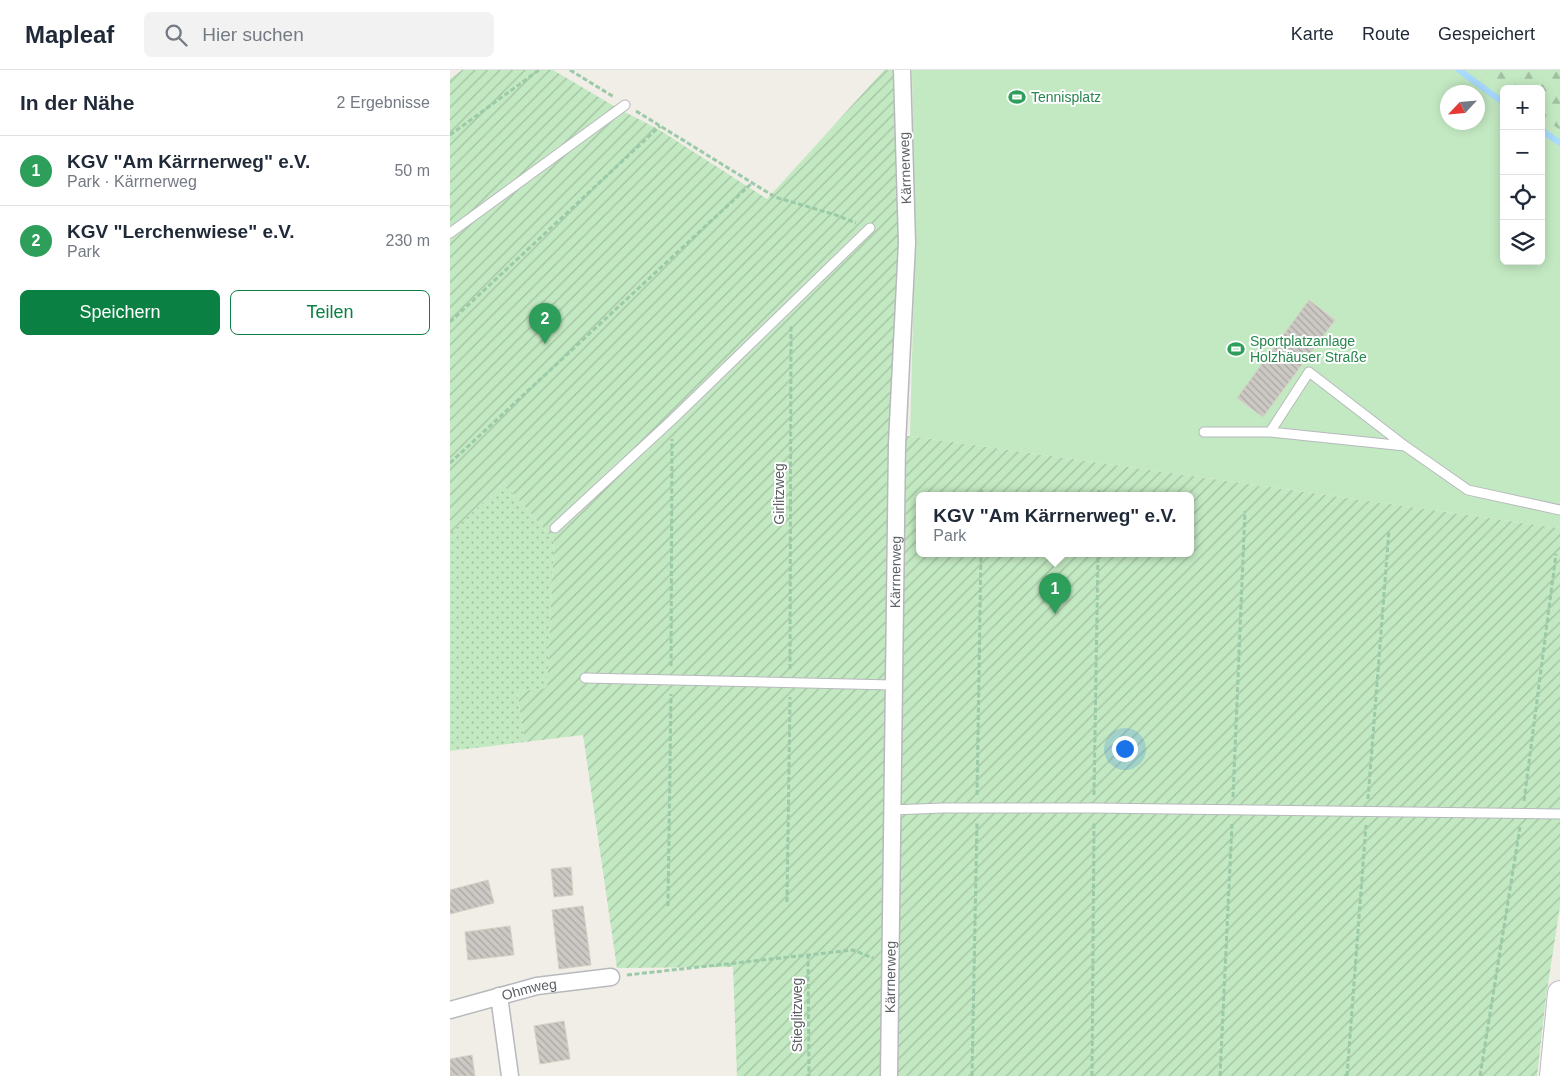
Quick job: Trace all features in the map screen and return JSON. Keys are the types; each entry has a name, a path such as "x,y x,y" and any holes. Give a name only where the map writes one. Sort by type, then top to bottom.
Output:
{"main road":[{"path":"1552,1076 1560,993"}],"street":[{"name":"Kärrnerweg","path":"889,1076 897,444 907,243 902,70"},
{"name":"Ohmweg","path":"450,1010 537,986 611,977"},
{"path":"499,996 510,1076"}],"lane":[{"path":"450,233 625,104"},
{"path":"555,528 673,418 870,228"},
{"path":"1270,432 1309,372 1405,446 1468,490 1560,510"},
{"path":"1204,432 1270,432 1405,446"},
{"path":"585,678 894,685"},
{"path":"891,810 1094,808 1560,814"}],"path":[{"path":"450,135 538,70"},
{"path":"570,70 775,197 836,215 870,228"},
{"path":"450,322 660,126"},
{"path":"450,463 752,183"},
{"name":"Girlitzweg","path":"787,902 790,683 791,304"},
{"path":"668,906 673,418"},
{"path":"1092,1076 1098,557"},
{"path":"611,977 853,950 890,965"},
{"name":"Stieglitzweg","path":"808,954 809,1076"}],"green space":[{"path":"462,70 553,70 619,109 658,129 767,199 884,70 896,70 900,247 893,437 910,436 1560,528 1560,906 1546,997 1537,1076 737,1076 733,967 617,968 583,735 525,742 517,692 547,688 554,540 504,483 450,533 450,79"},
{"name":"Sportplatzanlage Holzhäuser Straße","path":"912,70 1476,70 1500,87 1500,265 1545,265 1545,120 1560,130 1560,528 910,436 915,243"},
{"path":"1476,70 1560,70 1560,130 1545,120 1545,85 1500,85 1500,87"},
{"path":"504,483 554,540 547,688 517,693 525,742 450,751 450,533"}],"building":[{"path":"1309,300 1335,320 1263,417 1237,398"},
{"path":"571,867 573,895 554,897 551,869"},
{"path":"488,880 494,903 450,914 450,890"},
{"path":"583,906 591,965 559,969 552,910"},
{"path":"510,926 514,955 468,960 465,932"},
{"path":"564,1021 570,1059 540,1064 534,1026"},
{"path":"472,1055 475,1076 450,1076 450,1059"}],"waterway":[{"path":"1459,70 1500,100"},
{"path":"1545,133 1560,143"}],"place":[{"name":"Tennisplatz","path":"1017,97"},
{"name":"KGV \"Lerchenwiese\" e.V.","path":"545,344"},
{"name":"Sportplatzanlage Holzhäuser Straße","path":"1236,349"},
{"name":"KGV \"Am Kärrnerweg\" e.V.","path":"1055,614"}]}
